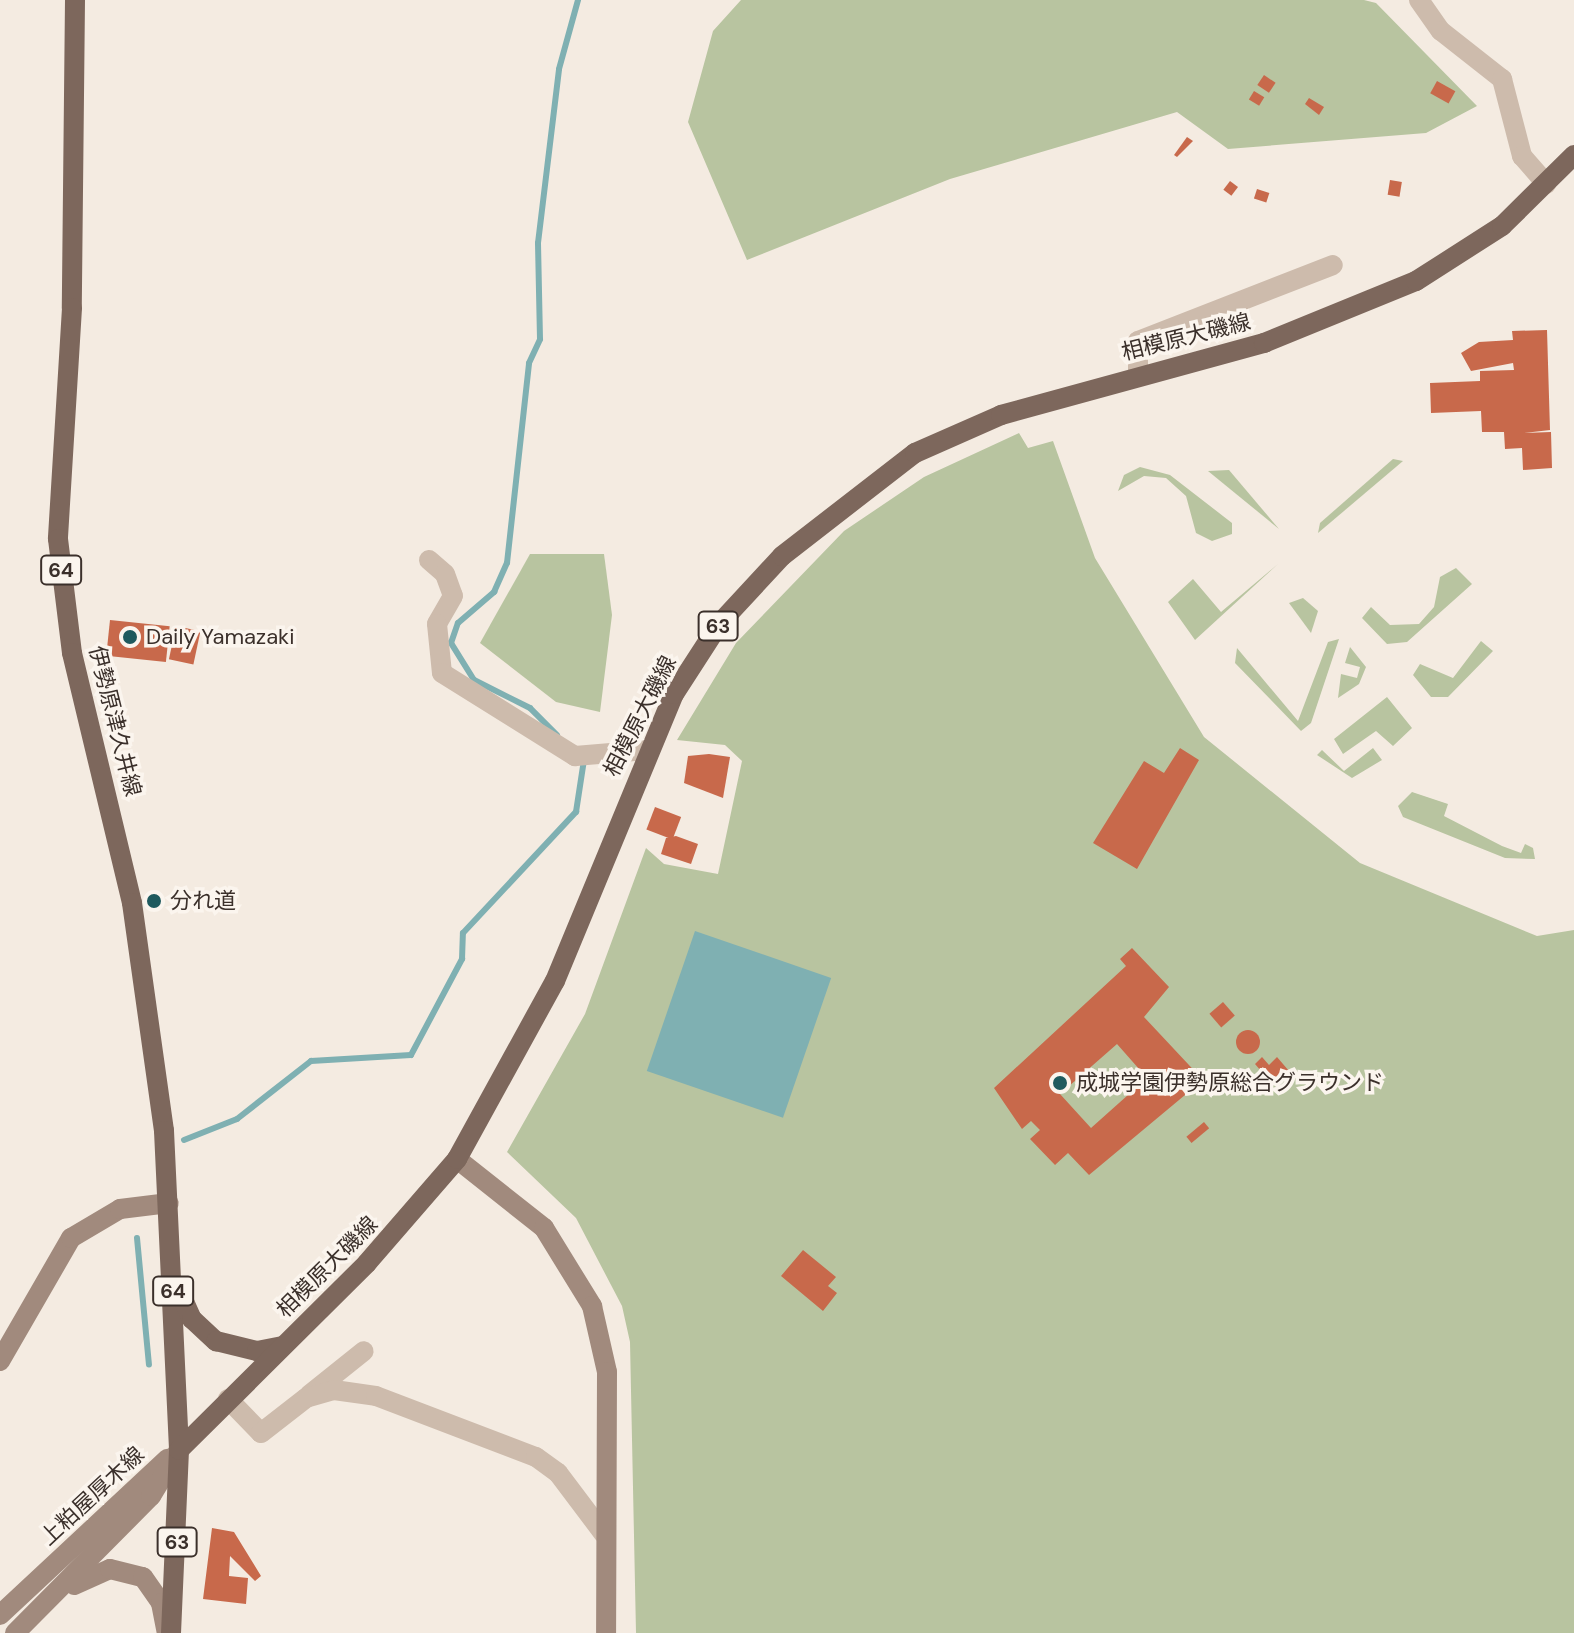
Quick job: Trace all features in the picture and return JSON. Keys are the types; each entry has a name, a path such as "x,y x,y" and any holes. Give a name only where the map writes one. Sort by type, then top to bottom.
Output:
{"main road":[{"name":"伊勢原津久井線","path":"75,0 72,308 58,539 72,653 132,903 169,1203 179,1450"},
{"name":"相模原大磯線","path":"179,1450 283,1346 457,1159 555,981 647,750 720,623 846,500 915,453 1001,415 1138,372 1347,315 1477,244 1546,184 1574,155"},
{"path":"173,1277 192,1319 216,1341 257,1351 283,1346"},
{"name":"63","path":"169,1633 179,1450"}],"street":[{"path":"1419,0 1441,31 1502,79 1522,156 1546,184"},
{"path":"1138,372 1138,341 1333,265"},
{"path":"429,560 445,574 453,596 437,624 442,673 575,756 647,750"},
{"path":"457,1159 544,1228 592,1306 607,1372 606,1633"},
{"path":"0,1361 71,1238 120,1209 169,1203"},
{"path":"228,1399 261,1433 364,1351"},
{"path":"306,1398 352,1390 536,1457 558,1473 604,1534"},
{"name":"上粕屋厚木線","path":"15,1633 60,1593 151,1496 179,1450"},
{"name":"上粕屋厚木線","path":"0,1615 179,1450"},
{"path":"60,1593 110,1569 143,1577 161,1603 169,1633"}],"green space":[{"path":"741,0 1364,0 1376,3 1477,106 1426,133 1228,149 1177,112 950,179 747,260 688,122 713,31"},
{"name":"成城学園伊勢原総合グラウンド","path":"1019,433 1028,448 1053,441 1095,558 1204,737 1360,863 1537,936 1574,930 1574,1633 636,1633 630,1342 622,1306 576,1218 507,1152 585,1014 646,848 664,864 718,874 742,761 725,745 677,740 736,643 844,531 924,477"},
{"path":"1393,459 1403,461 1318,533 1320,523"},
{"path":"1140,467 1170,475 1232,523 1232,534 1212,541 1196,533 1186,496 1166,478 1144,476 1118,491 1124,475"},
{"path":"1229,470 1279,529 1208,471"},
{"path":"530,554 604,554 612,615 600,712 556,702 480,643"},
{"path":"1278,564 1195,640 1168,602 1193,579 1221,612"},
{"path":"1456,568 1472,584 1407,642 1387,644 1362,618 1371,607 1390,625 1419,624 1434,607 1440,577"},
{"path":"1303,598 1318,611 1311,633 1289,603"},
{"path":"1339,639 1311,723 1301,731 1235,663 1237,648 1298,721 1328,642"},
{"path":"1481,641 1493,651 1448,697 1431,697 1413,675 1420,664 1453,678"},
{"path":"1350,647 1366,667 1359,684 1338,698 1341,674 1357,678 1360,667 1345,663"},
{"path":"1387,697 1412,728 1393,746 1376,731 1343,754 1334,739"},
{"path":"1373,748 1382,760 1352,778 1317,755 1322,750 1344,771"},
{"path":"1412,792 1448,804 1444,816 1502,846 1521,853 1525,844 1533,848 1535,859 1505,858 1403,817 1398,806"}],"water":[{"path":"695,931 831,978 783,1118 647,1071"}],"building":[{"path":"1264,75 1276,83 1269,93 1257,85"},
{"path":"1437,81 1455,91 1449,103 1430,93"},
{"path":"1254,91 1264,97 1259,106 1249,100"},
{"path":"1309,98 1324,107 1319,115 1305,104"},
{"path":"1187,137 1193,141 1177,157 1174,155"},
{"path":"1390,180 1402,182 1400,197 1388,195"},
{"path":"1230,181 1238,187 1231,196 1223,190"},
{"path":"1257,189 1269,193 1266,203 1254,199"},
{"path":"1547,330 1550,430 1523,433 1551,432 1552,468 1523,470 1522,448 1505,449 1504,432 1482,432 1481,411 1431,413 1430,383 1480,381 1480,371 1514,370 1513,363 1471,371 1461,353 1479,342 1513,340 1512,331"},
{"path":"110,620 170,626 166,662 106,656"},
{"path":"176,626 200,631 193,664 169,659"},
{"path":"1180,748 1199,760 1137,869 1093,843 1144,761 1164,773"},
{"path":"709,754 730,757 723,798 684,783 688,756"},
{"path":"655,807 681,817 673,839 646,829"},
{"path":"676,836 698,844 691,864 661,854 666,838"},
{"path":"1132,948 1169,987 1144,1017 1203,1080 1089,1175 1068,1153 1055,1165 1030,1139 1040,1130 1031,1121 1022,1129 994,1088 1126,966 1120,959","holes":["1117,1044 1147,1078 1091,1128 1060,1094"]},
{"path":"1223,1002 1235,1016 1221,1027 1209,1014"},
{"path":"1248,1030 1257,1033 1260,1042 1257,1051 1248,1054 1239,1051 1236,1042 1239,1033"},
{"path":"1262,1057 1269,1065 1277,1057 1289,1071 1273,1085 1255,1064"},
{"path":"1204,1122 1209,1128 1192,1143 1186,1137"},
{"path":"803,1250 836,1277 828,1286 837,1293 823,1311 781,1276"},
{"path":"212,1528 234,1532 261,1576 255,1581 230,1556 229,1576 248,1578 246,1604 203,1599"}],"waterway":[{"path":"557,735 530,708 474,680 451,643 458,623 494,592 507,563 529,363 540,339 538,243 559,69 578,0"},
{"path":"184,1140 237,1119 311,1061 411,1055 462,959 463,933 576,812 584,760"},
{"path":"137,1238 149,1364"}],"place":[{"name":"Daily Yamazaki","path":"130,637"},
{"name":"分れ道","path":"154,901"},
{"name":"成城学園伊勢原総合グラウンド","path":"1060,1083"}]}
